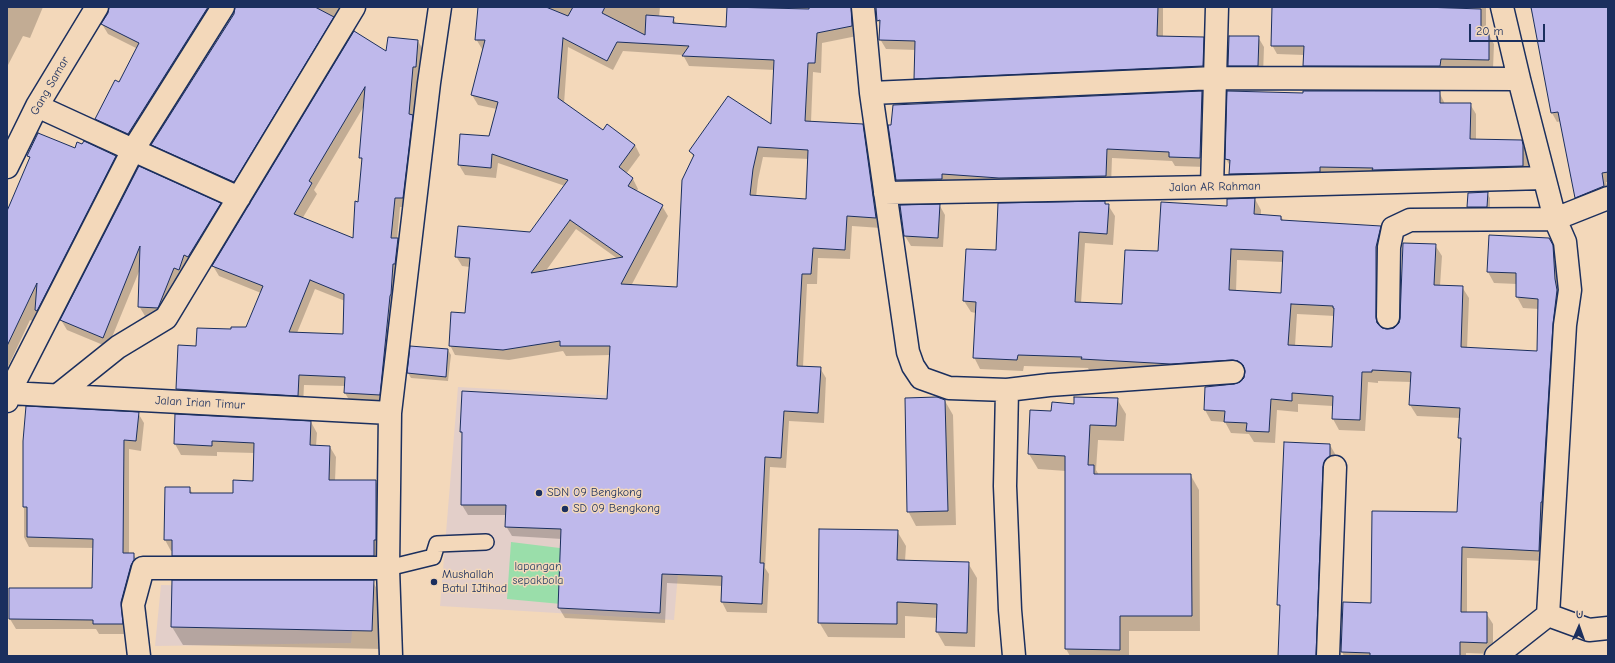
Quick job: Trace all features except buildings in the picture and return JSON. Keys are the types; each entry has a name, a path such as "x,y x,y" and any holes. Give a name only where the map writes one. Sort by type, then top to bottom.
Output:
{"street":[{"name":"Gang Samar","path":"7,167 37,106 97,7"},
{"path":"8,397 133,150 223,7"},
{"path":"58,395 118,347 166,318 354,7"},
{"path":"391,656 388,568 390,413 429,83 440,7"},
{"path":"863,7 871,92 908,352 913,366 921,378 949,388 1008,390 1049,385 1233,372"},
{"path":"1212,187 1217,7"},
{"path":"1496,656 1548,615 1565,325 1570,290 1565,242 1555,219 1544,178 1502,7"},
{"path":"871,92 1216,78 1519,79"},
{"path":"37,106 239,198"},
{"name":"Jalan AR Rahman","path":"886,193 1212,187 1544,178"},
{"path":"1388,316 1389,248 1393,228 1410,220 1555,219 1608,198"},
{"path":"1008,390 1004,486 1010,610 1014,656"},
{"name":"Jalan Irian Timur","path":"8,397 58,395 390,413"},
{"path":"1328,656 1335,467"},
{"path":"139,656 133,605 143,568 388,568"},
{"path":"1548,615 1589,630 1608,628"}],"lane":[{"path":"388,568 433,557 437,544 486,542"}],"shaded area":[{"name":"SD 09 Bengkong","path":"458,387 636,397 687,469 674,620 440,606"},
{"path":"161,585 356,589 351,643 155,646"}],"green space":[{"name":"lapangan sepakbola","path":"511,542 649,559 637,611 507,599"}],"place":[{"name":"SDN 09 Bengkong","path":"539,493"},
{"name":"SD 09 Bengkong","path":"565,509"},
{"name":"Mushallah Batul IJtihad","path":"434,582"}]}
